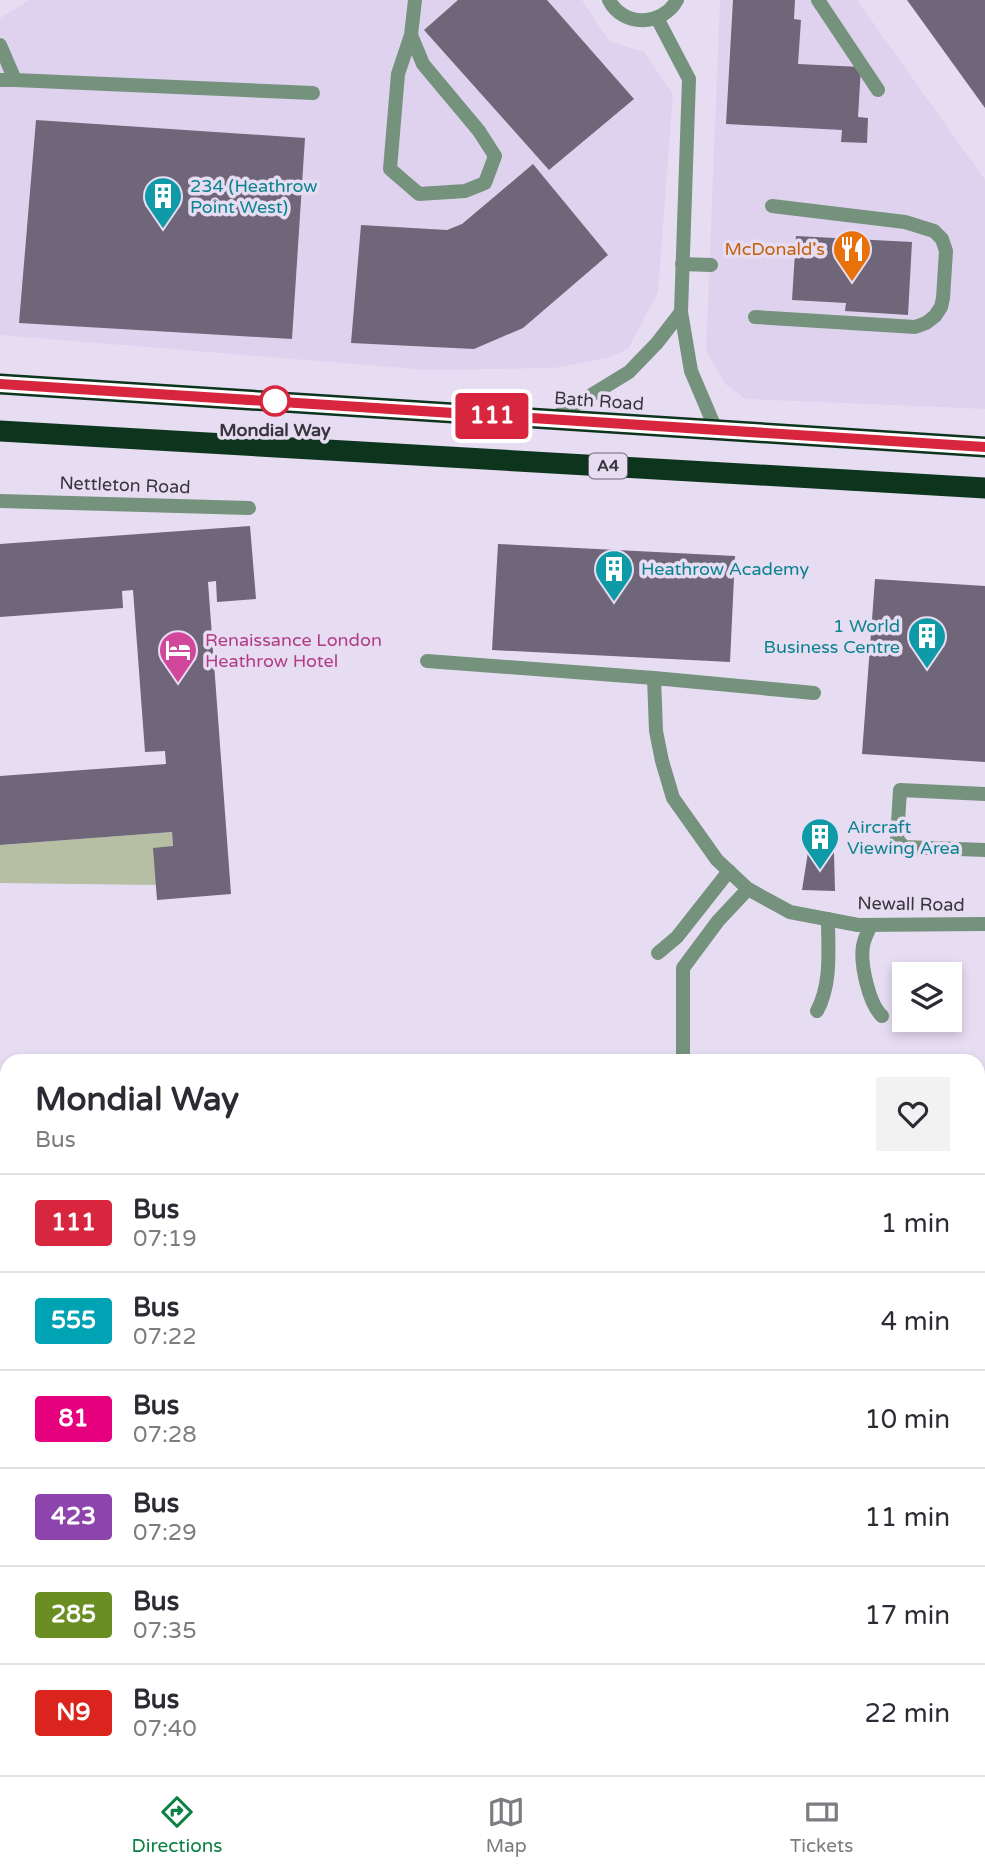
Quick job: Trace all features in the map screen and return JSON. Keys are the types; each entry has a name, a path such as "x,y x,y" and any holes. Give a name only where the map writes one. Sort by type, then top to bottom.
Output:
{"highway":[{"name":"Bath Road","path":"0,384 406,409 717,432 985,447"},
{"name":"A4","path":"0,431 985,488"}],"street":[{"path":"411,35 423,64 479,131 495,156 485,183 465,191 419,194 390,169 398,74 411,35 415,0"},
{"path":"609,0 621,14 645,21 657,19 667,13 677,0"},
{"path":"818,0 878,90"},
{"path":"657,19 689,79 681,312 691,371 717,432"},
{"path":"0,46 7,80 313,93"},
{"path":"755,317 915,327 935,316 943,298 946,251 942,239 934,231 905,222 772,205"},
{"path":"682,264 711,265"},
{"path":"549,421 629,372 657,343 681,312"},
{"name":"Nettleton Road","path":"0,501 249,508"},
{"path":"427,661 814,693"},
{"name":"Newall Road","path":"654,678 656,731 673,797 717,860 748,889 790,912 828,919 871,925 985,924"},
{"path":"985,794 900,790 897,839 904,847 985,850"},
{"path":"658,953 677,937 729,871"},
{"path":"683,1054 683,968 718,921 748,889"},
{"path":"817,1011 824,999 829,969 828,919"},
{"path":"871,925 863,947 867,986 877,1011 883,1016"}],"shaded area":[{"path":"29,0 582,0 609,41 644,52 673,94 658,292 628,349 607,358 554,368 427,370 0,335 0,18"},
{"path":"720,0 857,0 985,180 985,409 746,399 725,384 706,351"}],"green space":[{"path":"172,832 173,846 156,885 0,883 0,845"}],"building":[{"path":"458,0 547,0 634,99 549,170 424,30"},
{"path":"733,0 795,0 794,19 801,20 798,64 861,67 858,117 868,118 867,143 841,142 842,130 726,124"},
{"path":"907,0 985,0 985,108"},
{"name":"234 (Heathrow Point West)","path":"36,120 305,138 292,339 19,323"},
{"path":"533,164 608,255 523,328 474,349 351,343 361,225 447,230 462,224"},
{"name":"McDonald's","path":"796,236 912,242 908,315 845,311 846,303 792,300"},
{"name":"Renaissance London Heathrow Hotel","path":"250,526 256,599 217,602 216,581 208,582 231,894 157,900 153,848 173,846 172,832 0,845 0,776 166,764 165,751 145,752 133,590 122,591 123,608 0,617 0,544"},
{"name":"Heathrow Academy","path":"498,544 735,556 730,662 492,650"},
{"name":"1 World Business Centre","path":"875,579 985,586 985,762 862,754"},
{"name":"Aircraft Viewing Area","path":"808,852 834,852 835,891 802,890"}],"bus line":[{"name":"111","path":"0,384 406,409 717,432 985,447"}],"place":[{"name":"234 (Heathrow Point West)","path":"163,230"},
{"name":"McDonald's","path":"852,283"},
{"name":"Mondial Way","path":"275,401"},
{"name":"Heathrow Academy","path":"614,603"},
{"name":"1 World Business Centre","path":"927,670"},
{"name":"Renaissance London Heathrow Hotel","path":"178,684"},
{"name":"Aircraft Viewing Area","path":"820,871"}]}
